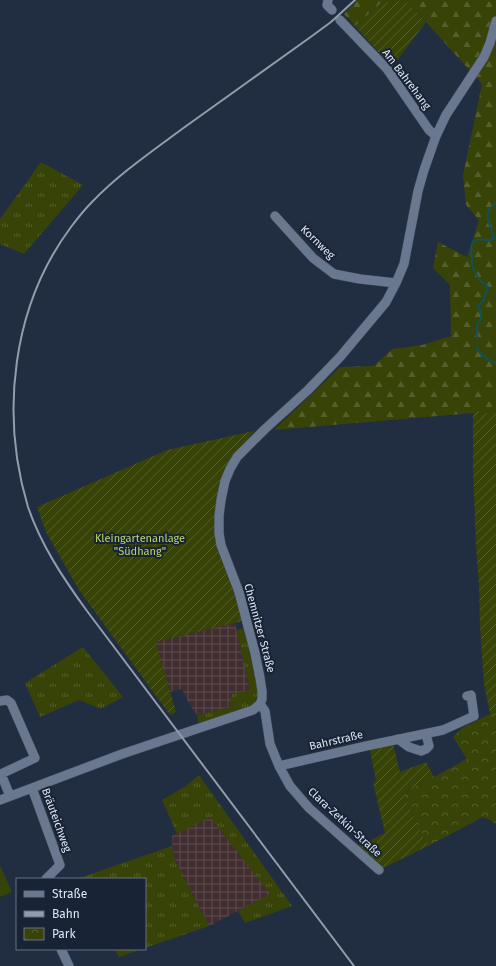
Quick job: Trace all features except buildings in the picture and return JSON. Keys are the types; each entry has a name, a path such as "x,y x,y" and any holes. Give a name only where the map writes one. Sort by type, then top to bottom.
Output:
{"street":[{"path":"328,0 327,5 332,10"},
{"name":"Am Bahrehang","path":"340,20 387,70 429,130 436,136"},
{"name":"Chemnitzer Straße","path":"260,704 262,699 262,691 255,653 239,592 221,545 219,533 219,516 225,481 237,457 265,428 308,390 340,357 386,302 404,264 418,191 436,136 446,115 484,57 490,43 496,21"},
{"name":"Kornweg","path":"275,216 313,258 334,274 360,279 396,283"},
{"name":"Bahrstraße","path":"279,766 452,727 474,716 471,695 466,696"},
{"path":"0,701 7,700 11,704 35,758 0,774 10,796"},
{"path":"0,800 141,747 253,710 260,704"},
{"name":"Clara-Zetkin-Straße","path":"260,704 265,711 270,744 279,766 290,786 309,808 379,870"},
{"path":"398,739 415,749 424,751 429,746 426,734"},
{"name":"Bräuteichweg","path":"32,788 60,866 47,878"},
{"path":"61,950 69,966"}],"shaded area":[{"path":"235,623 250,690 231,707 197,715 182,689 170,692 156,642"},
{"path":"210,817 271,894 209,926 173,855 172,836"}],"green space":[{"path":"357,0 405,0 381,3 355,26 344,14"},
{"path":"405,0 496,0 496,413 473,413 274,430 340,367 374,366 392,349 422,345 451,336 450,285 433,268 438,242 467,257 479,220 466,205 463,175 482,84"},
{"path":"405,0 426,22 392,67 355,26 381,3"},
{"path":"41,162 83,185 24,254 0,244 0,219"},
{"path":"473,413 496,413 496,713 490,714 484,684 480,627 473,468"},
{"name":"Kleingartenanlage \"Südhang\"","path":"254,431 224,470 215,511 214,531 220,554 234,589 243,621 156,642 176,712 170,715 79,590 46,532 37,507 167,450"},
{"path":"244,628 254,661 258,693 256,698 252,704 246,708 199,724 197,715 231,707 230,702 232,694 250,690 237,633 238,630"},
{"path":"83,647 123,697 101,709 79,700 40,717 25,683"},
{"path":"496,713 496,824 483,817 428,846 402,793 467,759 453,737 462,728 490,714"},
{"path":"392,740 400,772 426,762 434,777 402,793 428,846 379,870 354,848 385,833 373,783 376,781 369,745"},
{"path":"199,775 292,906 245,923 238,911 270,894 210,817 177,834 162,800 186,786"},
{"path":"172,846 173,855 209,926 146,948 146,878 80,878"},
{"path":"0,866 7,881 0,885"},
{"path":"7,881 12,892 0,897 0,885"},
{"path":"115,950 139,950 119,957"}],"waterway":[{"path":"477,338 477,325 481,319 481,312 478,306 483,301 488,287 480,280 473,266 471,247 472,243 479,239 492,240 494,238 488,215 491,207 496,203"},
{"path":"477,347 484,357 496,363"}],"railway":[{"path":"354,966 87,611 53,561 33,521 19,472 15,435 14,398 17,362 24,326 35,291 51,258 83,211 113,182 136,164 182,129 331,22 355,0"}]}
